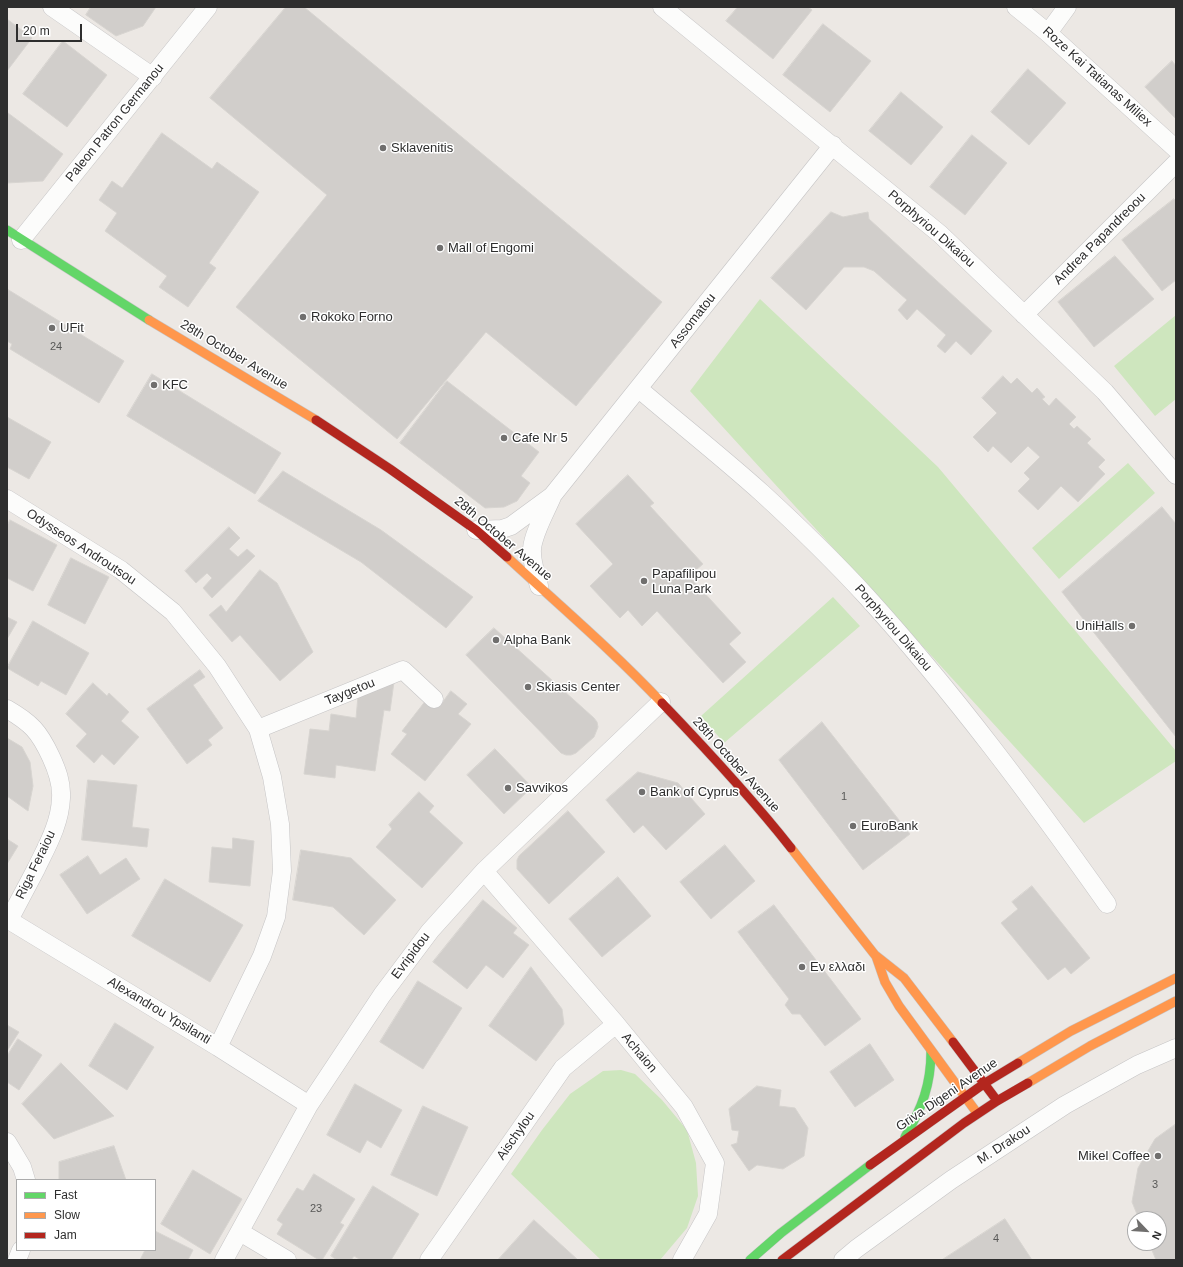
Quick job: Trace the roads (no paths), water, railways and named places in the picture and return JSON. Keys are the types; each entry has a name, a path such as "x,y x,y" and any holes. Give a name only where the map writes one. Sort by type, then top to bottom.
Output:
{"main road":[{"name":"28th October Avenue","path":"14,235 138,313 323,425 390,468 476,530 584,626 661,702 723,767 767,817 875,955 904,978 986,1083 997,1100"},
{"name":"28th October Avenue","path":"875,955 888,989 911,1024 978,1114"},
{"name":"Griva Digeni Avenue","path":"750,1260 787,1228 902,1141 966,1096 1070,1031 1176,978"},
{"path":"782,1260 997,1100 1090,1046 1176,1001"},
{"path":"902,1141 918,1114 925,1094 931,1075 931,1051"}],"street":[{"path":"52,7 152,77"},
{"name":"Paleon Patron Germanou","path":"14,235 152,77 208,7"},
{"name":"Porphyriou Dikaiou","path":"662,7 833,145 940,234 1105,392 1176,475"},
{"name":"Roze Kai Tatianas Miliex","path":"1016,7 1048,33 1176,149"},
{"path":"1048,33 1067,7"},
{"name":"Assomatou","path":"476,530 502,529 511,526 552,496 833,145"},
{"name":"Andrea Papandreoou","path":"1024,315 1176,163"},
{"name":"Porphyriou Dikaiou","path":"639,389 762,493 867,597 950,693 1047,819 1107,904"},
{"name":"Assomatou","path":"539,586 532,561 532,549 535,536 552,496"},
{"name":"Odysseos Androutsou","path":"7,499 121,570 173,612 217,666 258,730 272,777 280,824 282,871 276,917 262,956 218,1047"},
{"name":"Taygetou","path":"258,730 403,670 434,699"},
{"name":"Evripidou","path":"224,1260 309,1105 382,995 430,931 484,871 661,702"},
{"name":"Riga Feraiou","path":"7,709 23,718 34,728 44,743 60,781 61,798 58,817 52,837 8,919"},
{"name":"Achaion","path":"484,871 616,1024 684,1108 715,1162 708,1214 682,1260"},
{"name":"Alexandrou Ypsilanti","path":"8,919 218,1047 309,1105"},
{"name":"Aischylou","path":"429,1260 563,1068 616,1024"},
{"name":"M. Drakou","path":"854,1256 951,1180 1065,1105 1137,1065 1176,1048"},
{"path":"7,1142 22,1167 26,1179"},
{"path":"240,1232 287,1260"}],"place":[{"name":"Sklavenitis","path":"383,148"},
{"name":"Mall of Engomi","path":"440,248"},
{"name":"Rokoko Forno","path":"303,317"},
{"name":"UFit","path":"52,328"},
{"name":"KFC","path":"154,385"},
{"name":"Cafe Nr 5","path":"504,438"},
{"name":"Papafilipou Luna Park","path":"644,581"},
{"name":"UniHalls","path":"1132,626"},
{"name":"Alpha Bank","path":"496,640"},
{"name":"Skiasis Center","path":"528,687"},
{"name":"Savvikos","path":"508,788"},
{"name":"Bank of Cyprus","path":"642,792"},
{"name":"EuroBank","path":"853,826"},
{"name":"Εν ελλαδι","path":"802,967"},
{"name":"Mikel Coffee","path":"1158,1156"}]}
